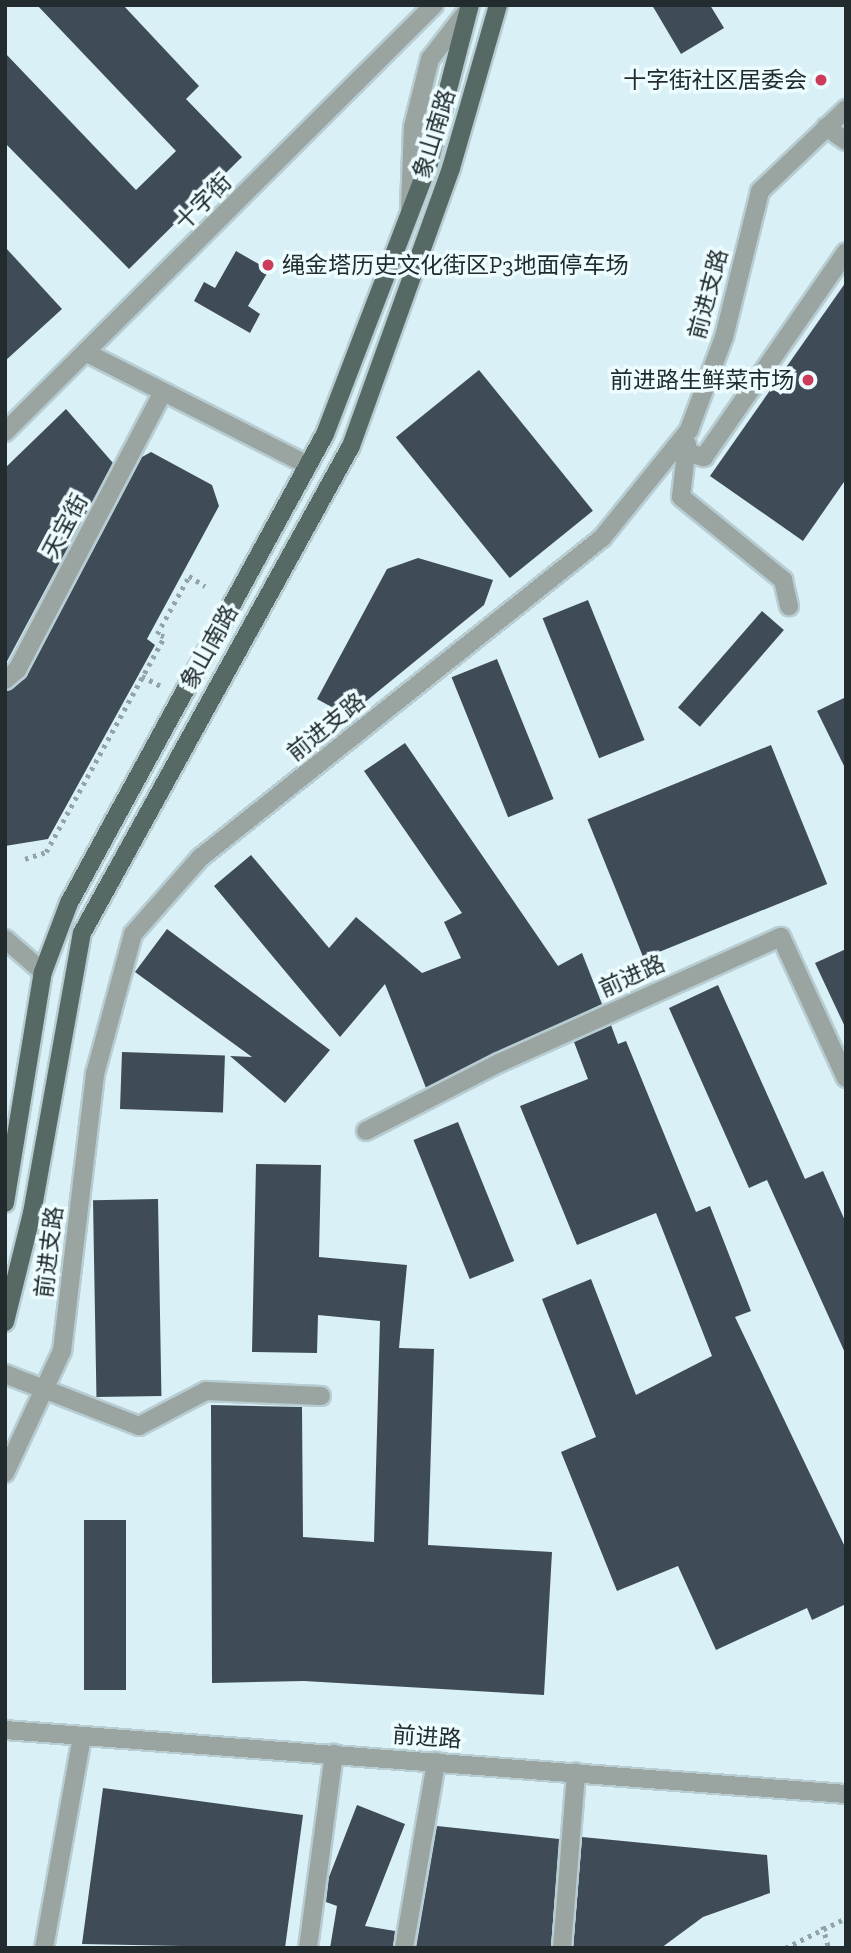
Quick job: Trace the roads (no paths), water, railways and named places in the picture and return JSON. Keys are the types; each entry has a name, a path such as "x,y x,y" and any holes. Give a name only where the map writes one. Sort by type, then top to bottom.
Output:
{"main road":[{"name":"象山南路","path":"5,1322 32,1213 82,933 351,446 451,169 498,5"},
{"name":"象山南路","path":"5,1203 43,972 69,902 308,466 410,212 469,7"}],"street":[{"name":"十字街","path":"5,432 435,5"},
{"path":"410,212 413,127 430,59 469,7"},
{"name":"前进支路","path":"5,1473 62,1351 95,1074 133,934 200,858 602,538 689,430 724,337 760,191 846,109"},
{"path":"826,127 846,141"},
{"path":"686,452 704,457 846,252"},
{"path":"87,352 308,466"},
{"name":"天宝街","path":"5,680 17,670 163,391"},
{"path":"689,430 681,497 775,572 789,606"},
{"name":"前进路","path":"366,1131 499,1063 781,937 846,1077"},
{"path":"5,939 43,972"},
{"path":"5,1374 139,1426 206,1391 321,1396"},
{"name":"前进路","path":"5,1730 846,1794"},
{"path":"44,1948 82,1736"},
{"path":"308,1948 334,1754"},
{"path":"404,1948 436,1762"},
{"path":"562,1948 576,1773"}],"place":[{"name":"十字街社区居委会","path":"821,80"},
{"name":"绳金塔历史文化街区P3地面停车场","path":"268,265"},
{"name":"前进路生鲜菜市场","path":"808,380"}]}
